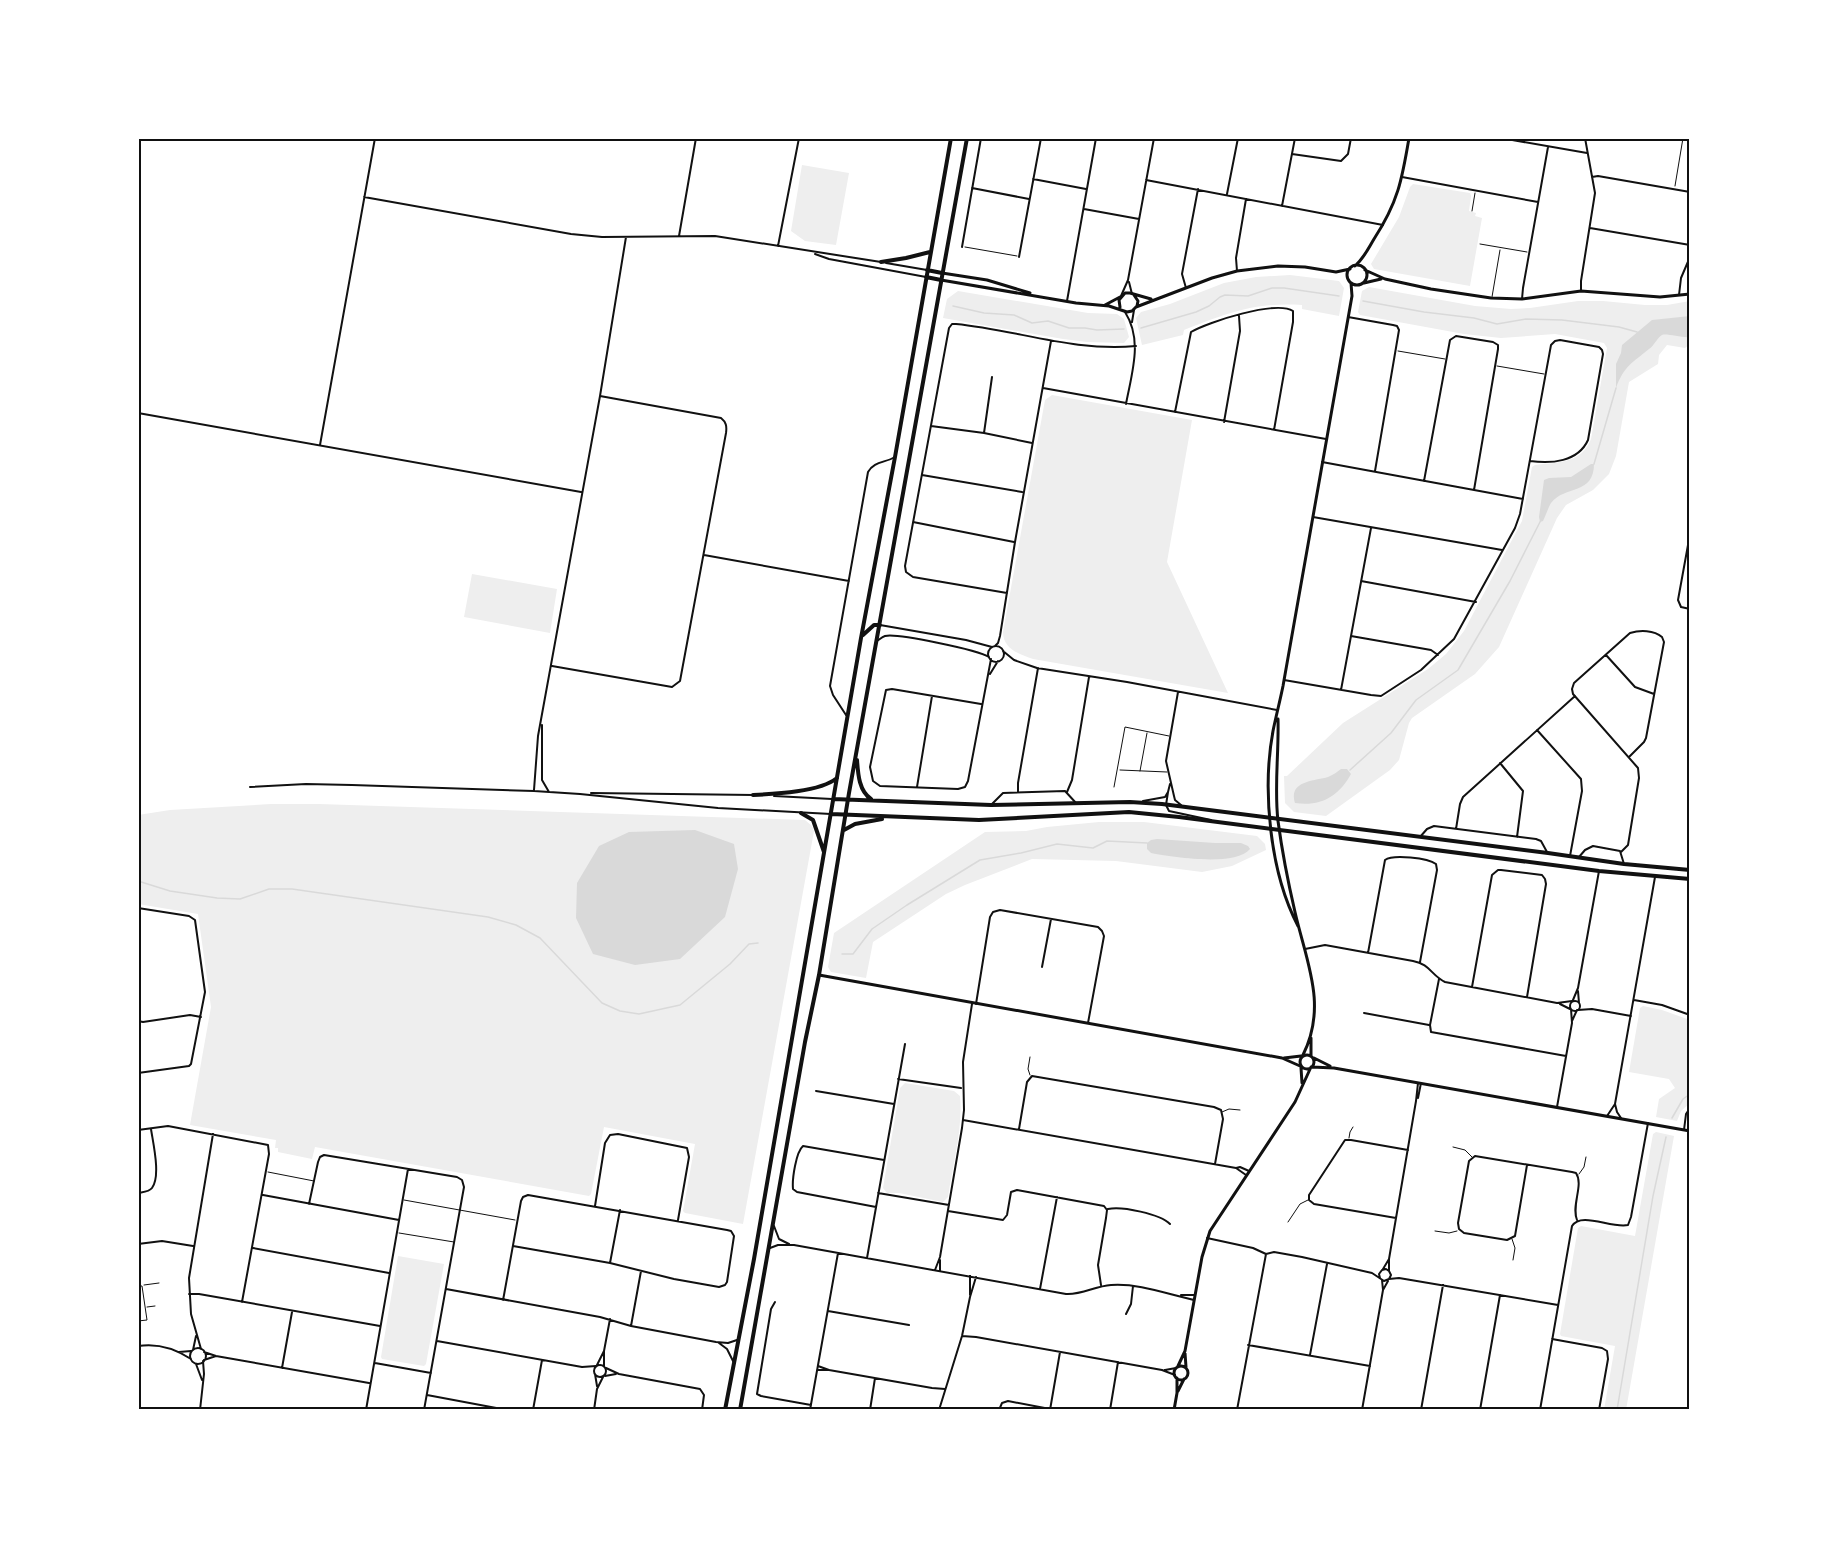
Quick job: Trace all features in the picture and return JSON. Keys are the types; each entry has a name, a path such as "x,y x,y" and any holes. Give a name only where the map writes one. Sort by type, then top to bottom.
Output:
{"highway":[{"path":"725,1410 758,1236 847,717 951,138"},
{"path":"740,1410 967,138"},
{"path":"880,262 930,252"},
{"path":"927,270 942,273"},
{"path":"926,277 941,280"},
{"path":"861,638 874,625 880,625"},
{"path":"857,753 862,789 868,798 876,801"},
{"path":"753,795 816,787 831,783 837,778"},
{"path":"833,799 991,805 1130,802 1183,806 1624,864 1690,870"},
{"path":"831,814 979,820 1129,812 1599,871 1690,879"},
{"path":"801,813 813,820 824,853"},
{"path":"843,831 855,824 890,817"},
{"path":"1599,871 1601,861"},
{"path":"1655,877 1658,868"}],"street":[{"path":"320,446 375,138"},
{"path":"679,236 696,138"},
{"path":"778,246 799,138"},
{"path":"962,247 981,138"},
{"path":"1019,257 1041,138"},
{"path":"1067,301 1096,138"},
{"path":"1132,323 1118,302 1128,280 1154,138"},
{"path":"1227,195 1237,139 1228,138"},
{"path":"1282,206 1295,138"},
{"path":"1292,154 1341,161 1348,154 1351,138"},
{"path":"1336,272 1355,266 1365,255 1383,225 1395,200 1410,138"},
{"path":"1501,138 1525,140 1548,147 1587,153"},
{"path":"1581,291 1594,193 1585,138"},
{"path":"1684,138 1690,139"},
{"path":"1522,299 1528,253 1548,147"},
{"path":"1592,177 1598,176 1690,192"},
{"path":"1402,177 1538,202"},
{"path":"1033,179 1088,189"},
{"path":"1146,180 1383,225"},
{"path":"972,188 1030,199"},
{"path":"1186,288 1182,274 1198,189"},
{"path":"364,197 571,234 602,237 715,236 927,270"},
{"path":"1237,271 1236,258 1246,199"},
{"path":"1084,209 1139,219"},
{"path":"1590,228 1690,245"},
{"path":"534,791 538,736 600,396 626,237"},
{"path":"809,252 829,259 926,277"},
{"path":"1352,296 1366,277 1365,255"},
{"path":"1679,295 1683,271 1690,257"},
{"path":"941,280 1123,310 1135,309 1212,278 1237,271 1278,266 1336,272 1350,281 1361,284 1369,280 1385,279"},
{"path":"1355,266 1385,279 1491,298 1522,299 1581,291 1660,297 1690,294"},
{"path":"1298,926 1283,895 1277,864 1270,817 1269,763 1273,730 1284,680 1352,296 1348,273 1350,268"},
{"path":"942,273 987,280 1044,297"},
{"path":"1126,404 1136,346 1132,323 1138,301 1128,280"},
{"path":"1103,305 1125,293 1154,300"},
{"path":"1175,412 1190,333 1239,314 1257,310 1291,309 1293,322 1274,430"},
{"path":"1224,422 1240,327 1239,314"},
{"path":"1348,317 1397,326 1399,334 1375,471"},
{"path":"1007,594 909,575 906,572 905,566 947,334 952,324 1102,348 1136,346"},
{"path":"1424,481 1450,340 1456,336 1496,344 1498,349 1474,490"},
{"path":"1284,680 1381,696 1421,670 1454,639 1518,521 1551,347 1555,341 1560,340 1597,346 1602,350 1588,440 1580,453 1569,459 1530,461"},
{"path":"981,704 892,689 886,690 870,767 870,772 877,785 958,789 965,787 968,781 987,680 989,650 998,643 1000,636 1051,341"},
{"path":"984,433 992,376"},
{"path":"1043,388 1326,440"},
{"path":"552,666 672,687 680,681 726,433 725,421 713,416 600,396"},
{"path":"138,413 582,492"},
{"path":"932,426 1033,443"},
{"path":"847,717 830,686 868,472 872,465 895,457"},
{"path":"1322,462 1523,499"},
{"path":"922,475 1024,492"},
{"path":"1312,517 1502,550"},
{"path":"913,522 1015,542"},
{"path":"1341,690 1371,527"},
{"path":"1690,534 1688,556 1678,600 1681,607 1690,609"},
{"path":"703,555 849,581"},
{"path":"1361,582 1476,602"},
{"path":"880,625 994,646 1003,650 1014,660"},
{"path":"1621,852 1628,845 1639,778 1638,768 1575,696 1572,689 1574,683 1630,633 1657,633 1664,642 1644,742 1629,757"},
{"path":"877,641 887,636 896,636 965,648 982,652 999,661 1014,660 1038,668 1278,712"},
{"path":"987,680 1004,656 1000,636"},
{"path":"1351,636 1425,648 1438,655"},
{"path":"1606,655 1635,687 1654,694"},
{"path":"1018,792 1038,668"},
{"path":"1067,792 1072,780 1090,676"},
{"path":"1178,692 1166,761 1175,800 1183,806"},
{"path":"916,788 932,696"},
{"path":"1456,829 1463,797 1575,696"},
{"path":"1177,1393 1188,1374 1185,1351 1207,1238 1215,1222 1295,1102 1314,1063 1311,1036 1315,1011 1315,990 1298,926 1278,818 1276,781 1278,712"},
{"path":"542,719 542,780 549,792"},
{"path":"1538,730 1581,779 1570,856"},
{"path":"1500,763 1523,791 1517,837"},
{"path":"1170,782 1167,809 1220,822"},
{"path":"250,787 352,785 534,791 718,808 831,814"},
{"path":"580,794 616,792 833,799"},
{"path":"991,805 1003,793 1018,792 1067,792 1077,803"},
{"path":"1130,802 1165,797 1168,792"},
{"path":"1420,837 1431,826 1456,829 1538,840 1548,853"},
{"path":"1579,857 1593,846 1616,849 1621,852 1624,864"},
{"path":"1368,953 1385,860 1393,857 1430,861 1436,864 1437,870 1420,962"},
{"path":"1472,987 1492,875 1498,870 1542,875 1546,884 1527,998"},
{"path":"1557,1107 1572,1023 1580,1007 1578,988 1599,871"},
{"path":"1607,1116 1615,1104 1655,877"},
{"path":"138,908 189,916 195,920 205,992 193,1061 189,1066 138,1073"},
{"path":"938,1271 963,1120 964,1053 993,912 1000,910 1098,927 1103,933 1088,1023"},
{"path":"1042,967 1051,919"},
{"path":"1305,950 1325,945 1420,962 1445,982 1557,1003 1570,1009 1592,1009 1631,1016"},
{"path":"819,975 1282,1058 1306,1069 1311,1067 1334,1068 1690,1131"},
{"path":"1439,979 1430,1025 1431,1032 1434,1034 1566,1056"},
{"path":"1572,1023 1569,1005 1578,988"},
{"path":"1634,1000 1662,1005 1690,1015"},
{"path":"1557,1003 1572,1001 1592,1009"},
{"path":"1364,1012 1430,1025"},
{"path":"138,1021 190,1015 201,1017"},
{"path":"1302,1085 1299,1061 1311,1036"},
{"path":"867,1258 905,1044"},
{"path":"1282,1058 1308,1054 1334,1068"},
{"path":"1018,1129 1026,1085 1030,1077 1037,1076 1193,1103 1217,1108 1222,1112 1223,1119 1215,1164"},
{"path":"898,1079 962,1088"},
{"path":"1362,1410 1383,1290 1389,1279 1389,1259 1420,1083"},
{"path":"816,1090 894,1104"},
{"path":"1615,1104 1622,1119"},
{"path":"1683,1130 1686,1114 1690,1108"},
{"path":"963,1120 1240,1167 1249,1171"},
{"path":"1577,1220 1628,1225 1648,1123"},
{"path":"138,1130 168,1126 267,1144 269,1147 242,1302"},
{"path":"138,1193 150,1190 153,1185 156,1168 151,1128"},
{"path":"213,1134 189,1272 189,1294 196,1336 201,1349 216,1356 370,1384"},
{"path":"595,1206 607,1137 618,1134 687,1148 689,1157 678,1221"},
{"path":"1396,1218 1316,1204 1309,1200 1309,1195 1343,1142 1349,1140 1408,1150"},
{"path":"876,1207 797,1192 793,1183 799,1150 803,1146 884,1160"},
{"path":"309,1204 319,1160 324,1155 462,1180 464,1187 424,1410"},
{"path":"1527,1165 1515,1236 1507,1240 1464,1233 1459,1230 1458,1222 1469,1161 1472,1157 1478,1156 1572,1172 1578,1175 1574,1212 1577,1220"},
{"path":"1236,1168 1246,1175"},
{"path":"366,1410 408,1169"},
{"path":"948,1211 1003,1220 1007,1215 1011,1192 1015,1190 1101,1206 1107,1210 1117,1208 1155,1215 1170,1224"},
{"path":"878,1193 949,1205"},
{"path":"261,1195 399,1220"},
{"path":"503,1300 517,1220 522,1198 528,1195 727,1230 734,1234 727,1282 717,1287 610,1263 513,1246"},
{"path":"1040,1289 1057,1197"},
{"path":"610,1263 620,1210"},
{"path":"1101,1286 1098,1265 1107,1210"},
{"path":"1540,1410 1572,1226 1577,1220"},
{"path":"773,1221 779,1239 794,1245"},
{"path":"1207,1238 1216,1242 1253,1248 1266,1254 1274,1252 1372,1273 1381,1279 1399,1278 1558,1305"},
{"path":"138,1244 162,1241 193,1246"},
{"path":"767,1250 778,1245 794,1245 1072,1294 1080,1294 1101,1286 1122,1285 1194,1298"},
{"path":"252,1248 389,1273"},
{"path":"810,1410 838,1253"},
{"path":"1237,1410 1266,1254"},
{"path":"1383,1290 1379,1274 1389,1259"},
{"path":"1310,1356 1327,1264"},
{"path":"1372,1273 1386,1269 1399,1278"},
{"path":"631,1326 641,1271"},
{"path":"939,1410 963,1334 970,1276"},
{"path":"969,1297 976,1277"},
{"path":"1421,1410 1443,1285"},
{"path":"1126,1314 1131,1304 1133,1286"},
{"path":"446,1289 716,1342 728,1343 738,1340"},
{"path":"189,1294 380,1326"},
{"path":"1480,1410 1500,1295"},
{"path":"775,1302 771,1309 757,1394 811,1405"},
{"path":"282,1368 292,1311"},
{"path":"828,1311 909,1325"},
{"path":"594,1410 597,1389 595,1374 604,1351 610,1320"},
{"path":"963,1334 1162,1370 1184,1379"},
{"path":"191,1359 196,1336"},
{"path":"1552,1339 1602,1348 1607,1351 1608,1359 1599,1410"},
{"path":"437,1341 582,1367 605,1367 619,1374 700,1389 705,1395 702,1410"},
{"path":"716,1342 727,1349 734,1363"},
{"path":"138,1346 153,1345 179,1352 196,1364 203,1382"},
{"path":"1248,1345 1370,1366"},
{"path":"179,1352 201,1349"},
{"path":"597,1389 607,1373 604,1351"},
{"path":"1174,1410 1177,1393 1174,1371 1185,1351"},
{"path":"200,1410 206,1356 204,1352"},
{"path":"999,1410 1002,1403 1008,1401 1050,1409 1060,1352"},
{"path":"196,1364 216,1356"},
{"path":"533,1410 542,1360"},
{"path":"1110,1410 1118,1362"},
{"path":"374,1363 431,1373"},
{"path":"1162,1370 1183,1366 1186,1368"},
{"path":"582,1367 599,1377 619,1374"},
{"path":"818,1368 945,1391"},
{"path":"870,1410 875,1378"},
{"path":"427,1395 507,1410"}],"lane":[{"path":"1674,189 1684,138"},
{"path":"1472,211 1476,191"},
{"path":"1480,244 1528,253"},
{"path":"962,247 1019,257"},
{"path":"1491,298 1501,249"},
{"path":"1396,351 1446,359"},
{"path":"1495,366 1545,375"},
{"path":"1114,787 1125,727 1170,737"},
{"path":"1140,771 1147,731"},
{"path":"1117,770 1169,772"},
{"path":"1030,1057 1028,1069 1030,1077"},
{"path":"1222,1112 1229,1109 1240,1110"},
{"path":"1349,1140 1353,1127"},
{"path":"1453,1147 1465,1150 1472,1157"},
{"path":"1578,1175 1584,1167 1586,1158"},
{"path":"266,1171 314,1181"},
{"path":"402,1200 517,1220"},
{"path":"1288,1222 1300,1204 1309,1200"},
{"path":"1436,1231 1449,1233 1459,1230"},
{"path":"397,1232 454,1242"},
{"path":"1512,1238 1515,1248 1512,1260"},
{"path":"138,1286 159,1283"},
{"path":"138,1321 147,1320 142,1286"},
{"path":"145,1307 155,1306"}],"shaded area":[{"path":"802,165 849,173 836,245 805,241 791,231"},
{"path":"1413,184 1470,193 1469,211 1482,218 1470,286 1374,269 1371,264 1399,217"},
{"path":"1290,275 1339,281 1344,288 1339,316 1302,309 1302,305 1255,307 1184,330 1183,335 1142,345 1136,318 1141,312 1170,304 1224,283 1256,277"},
{"path":"1369,287 1475,306 1511,309 1578,301 1667,305 1690,301 1690,344 1685,348 1667,345 1659,355 1658,364 1629,382 1616,456 1609,474 1593,490 1566,505 1557,518 1499,647 1475,674 1412,718 1399,760 1390,770 1326,816 1294,812 1285,803 1284,776 1287,776 1343,723 1428,669 1446,654 1464,631 1522,521 1532,467 1568,460 1587,447 1591,439 1607,348 1604,343 1555,334 1501,338 1464,334 1360,315 1358,312 1362,291"},
{"path":"958,291 1088,313 1117,314 1124,319 1129,337 1124,343 1087,342 943,318 947,299"},
{"path":"1690,316 1690,337 1662,335 1651,348 1625,370 1616,388 1616,364 1622,345 1652,320"},
{"path":"1052,395 1192,420 1167,562 1228,693 1033,659 1013,650 1006,643 1003,632 1045,400"},
{"path":"1594,464 1593,474 1589,481 1557,497 1551,503 1543,521 1540,522 1544,480 1571,477"},
{"path":"472,574 557,589 550,633 464,617"},
{"path":"1341,769 1347,769 1351,774 1335,794 1313,803 1295,803 1295,790 1299,786 1328,777"},
{"path":"271,804 805,820 812,826 814,831 743,1224 683,1211 695,1144 604,1127 589,1196 315,1147 312,1159 278,1152 278,1148 275,1148 276,1140 190,1125 211,1007 198,914 138,904 138,815 170,810"},
{"path":"1099,822 1144,822 1257,836 1265,844 1266,850 1232,866 1202,872 1116,861 1032,859 946,894 873,942 866,978 831,972 828,967 834,933 985,832 1026,831"},
{"path":"695,830 734,844 738,869 725,917 680,959 635,965 593,954 576,918 577,883 599,846 629,832"},
{"path":"1157,839 1241,843 1250,849 1242,855 1231,858 1188,858 1151,853 1147,849 1147,843"},
{"path":"1643,1006 1690,1020 1690,1103 1681,1111 1677,1121 1656,1117 1659,1099 1675,1088 1669,1079 1629,1072 1640,1008"},
{"path":"905,1083 954,1091 960,1096 957,1146 948,1197 943,1202 899,1193 887,1193 883,1188 900,1088"},
{"path":"1656,1132 1674,1136 1626,1410 1604,1410 1615,1346 1560,1334 1578,1228 1581,1226 1635,1236 1653,1134"},
{"path":"398,1256 444,1264 424,1366 381,1357"}],"waterway":[{"path":"1141,328 1196,312 1225,295 1248,296 1272,288 1284,288 1339,296"},
{"path":"1363,301 1474,318 1497,324 1526,319 1562,320 1619,327 1637,332"},
{"path":"953,306 984,313 1014,315 1032,323 1048,321 1069,328 1124,329"},
{"path":"1594,464 1616,388"},
{"path":"1350,770 1391,733 1416,700 1458,670 1510,581 1541,520"},
{"path":"842,954 853,954 872,929 980,860 1057,844 1093,848 1107,841 1147,843"},
{"path":"138,881 170,891 217,898 240,899 269,889 292,889 488,917 516,925 540,938 602,1003 620,1011 639,1014 680,1005 730,964 749,944 758,943"},
{"path":"1672,1118 1683,1099 1690,1094"},
{"path":"1617,1410 1653,1196 1666,1137"}]}
